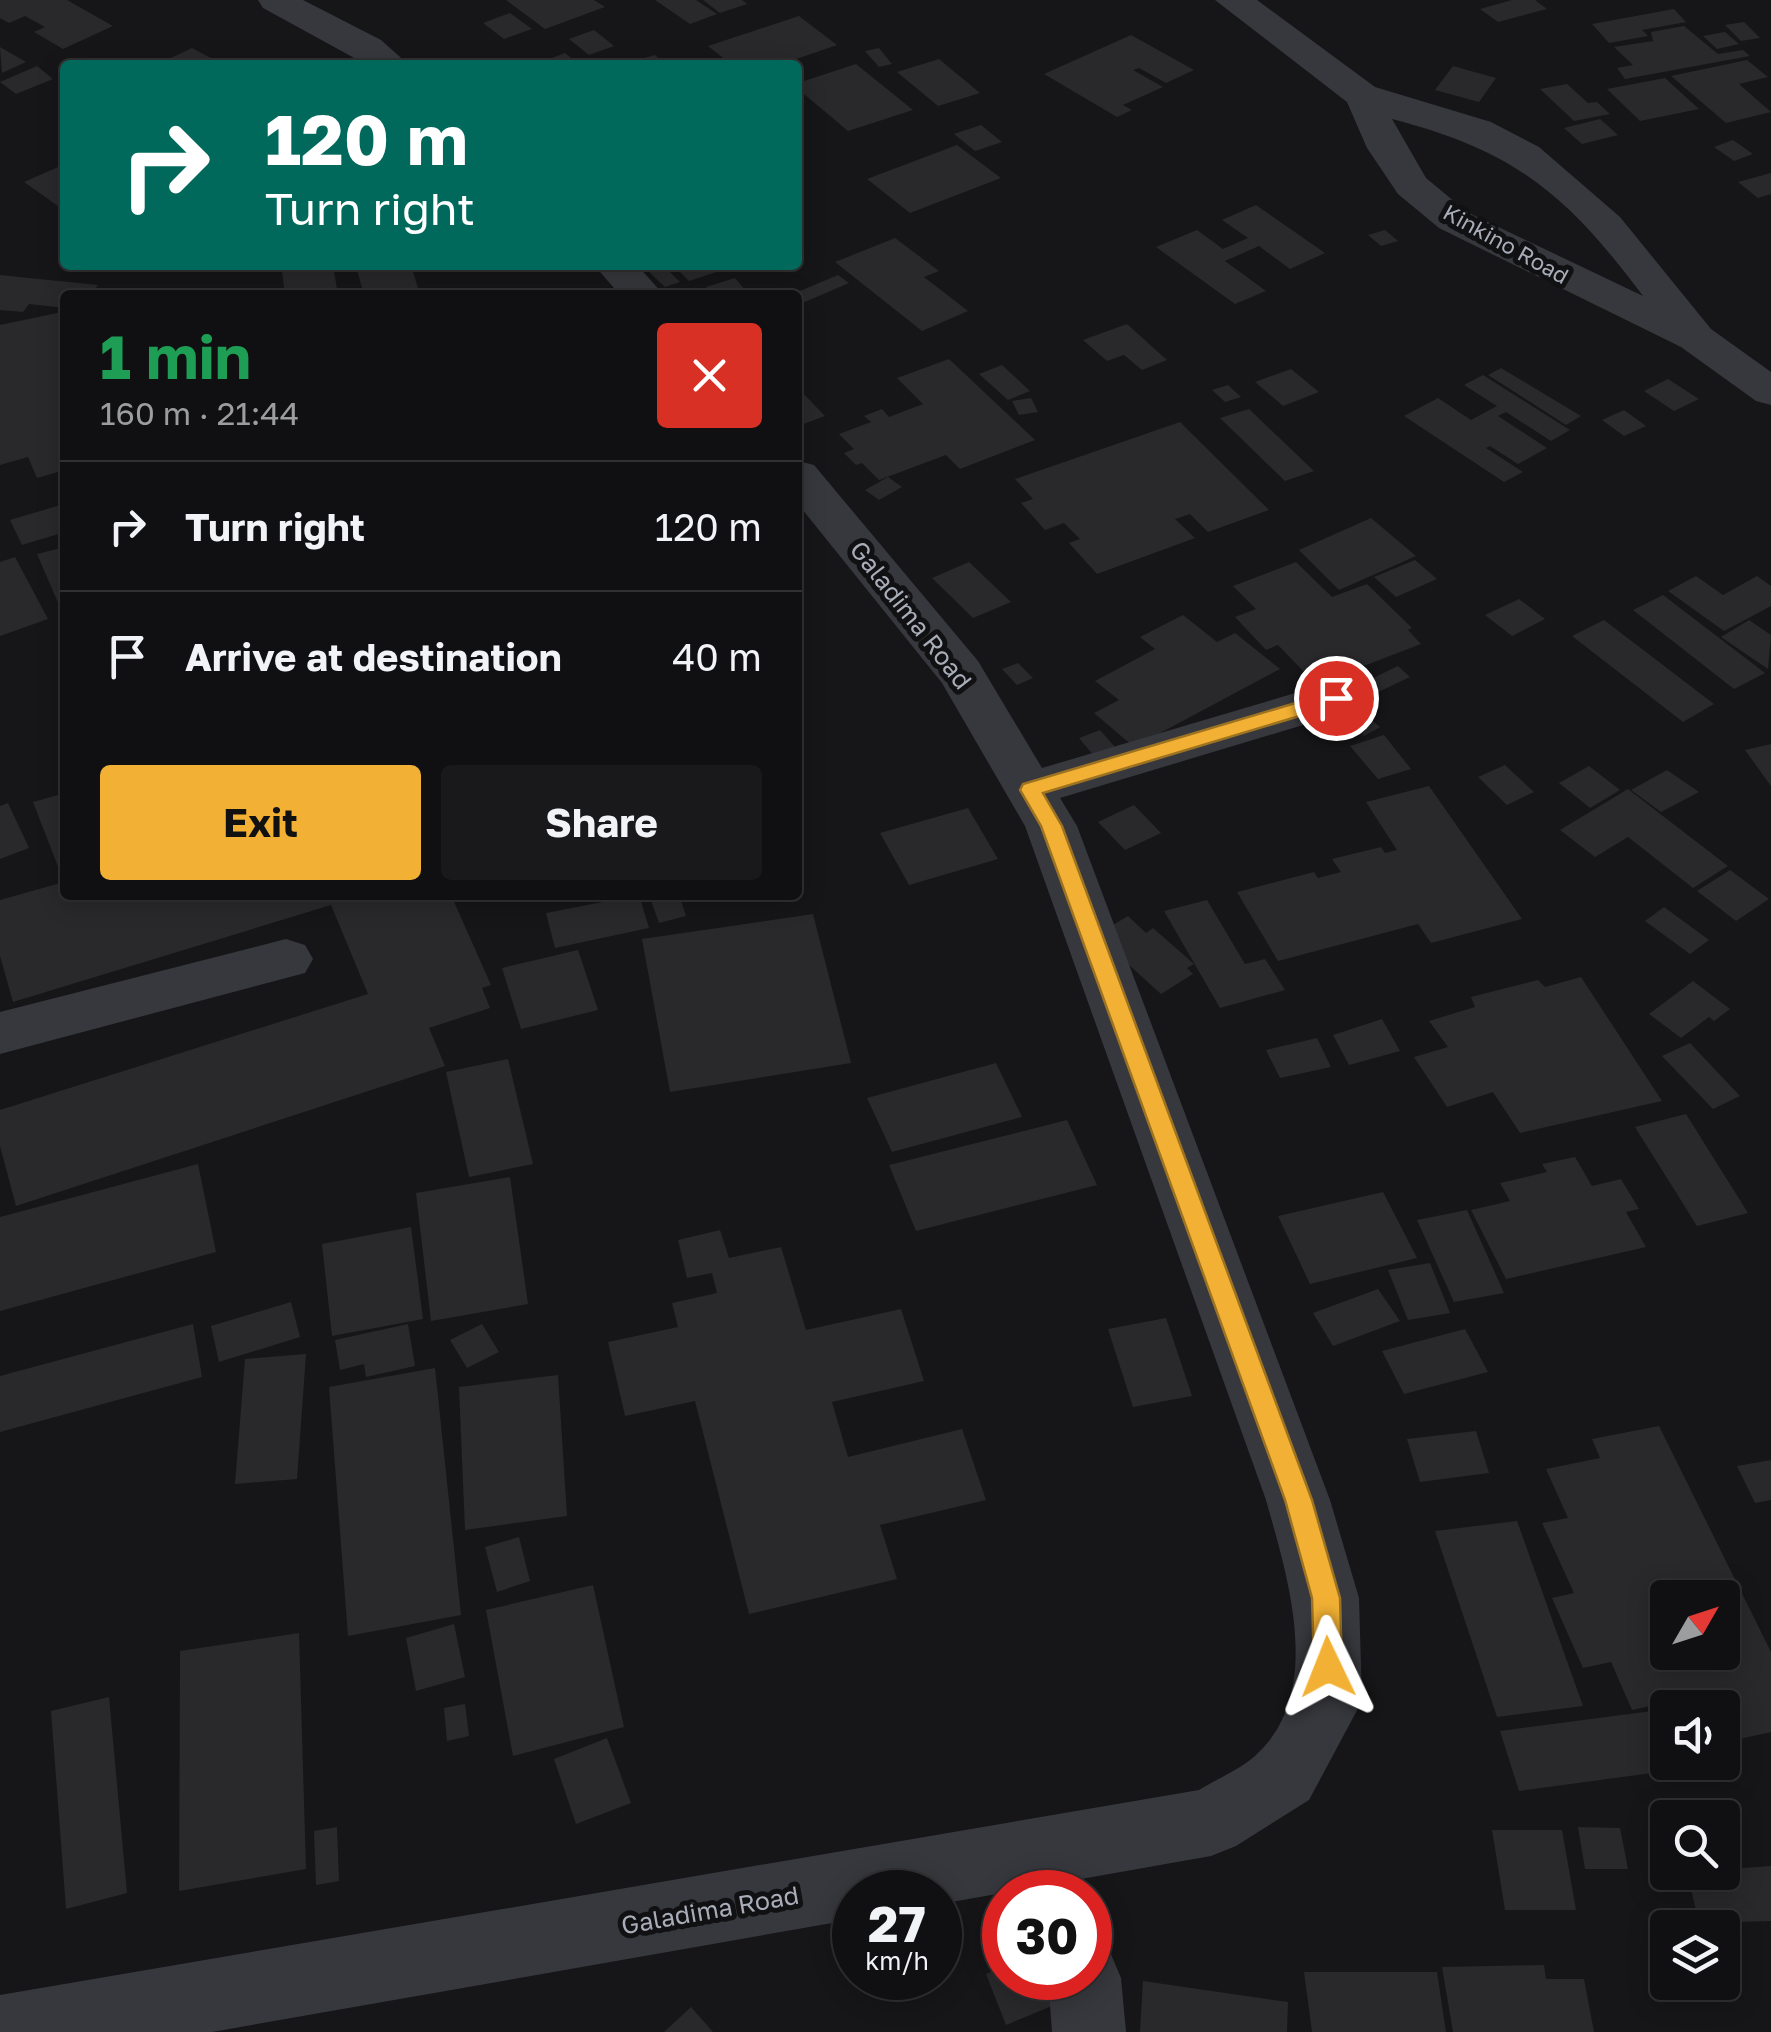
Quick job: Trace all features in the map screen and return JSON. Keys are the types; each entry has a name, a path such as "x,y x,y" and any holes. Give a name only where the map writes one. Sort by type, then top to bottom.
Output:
{"street":[{"path":"276,0 384,60"},
{"name":"Kinkino Road","path":"1233,0 1364,96 1492,136 1538,162 1600,212 1696,338"},
{"name":"Kinkino Road","path":"1364,96 1386,148 1412,186 1453,220 1696,338 1771,392"},
{"path":"619,270 638,290"},
{"name":"Galadima Road","path":"802,479 961,673 1052,826 1298,1500 1326,1598 1328,1702 1284,1776 1212,1822 1072,1870"},
{"path":"1030,790 1336,698"},
{"path":"0,1033 286,960"},
{"name":"Galadima Road","path":"0,2032 982,1884"},
{"path":"1086,2000 1089,2032"}],"building":[{"path":"0,0 67,0 113,26 63,49 34,32 45,27 25,16 9,23 0,18"},
{"path":"506,0 594,0 605,7 545,29"},
{"path":"655,0 696,0 717,14 690,24"},
{"path":"703,0 742,0 747,4 720,13"},
{"path":"1512,0 1535,0 1547,9 1498,22 1480,9"},
{"path":"1674,9 1686,22 1642,30 1648,36 1609,43 1592,24"},
{"path":"510,13 532,29 504,39 483,23"},
{"path":"799,16 837,45 794,60 726,60 708,46"},
{"path":"1744,22 1760,38 1741,41 1725,25"},
{"path":"1684,26 1718,54 1743,50 1750,56 1625,79 1617,68 1633,65 1614,47 1653,41 1651,32"},
{"path":"594,30 614,46 589,55 569,39"},
{"path":"1725,32 1739,44 1717,49 1703,36"},
{"path":"1131,35 1194,70 1166,83 1139,68 1133,70 1163,87 1123,105 1132,110 1117,117 1044,74"},
{"path":"0,47 26,62 2,73"},
{"path":"192,48 215,60 167,60"},
{"path":"879,48 892,64 879,67 865,51"},
{"path":"565,53 574,60 547,60"},
{"path":"939,59 980,93 938,106 897,72"},
{"path":"1747,60 1768,77 1739,84 1771,112 1726,123 1671,76"},
{"path":"856,64 913,110 848,131 802,92 802,82"},
{"path":"37,66 53,79 16,94 0,82"},
{"path":"1453,66 1496,78 1479,102 1435,90"},
{"path":"1665,78 1699,109 1640,121 1607,89"},
{"path":"1567,84 1588,103 1597,102 1610,114 1574,121 1540,89"},
{"path":"1600,119 1618,135 1582,144 1564,128"},
{"path":"981,125 1002,142 975,151 954,134"},
{"path":"1733,140 1753,154 1734,161 1714,147"},
{"path":"957,145 1001,178 910,213 867,179"},
{"path":"60,166 60,207 24,182"},
{"path":"1771,173 1771,194 1758,198 1738,182"},
{"path":"1256,205 1325,253 1290,269 1259,246 1225,261 1266,291 1235,304 1156,247 1197,230 1223,249 1248,238 1222,220"},
{"path":"1385,230 1398,241 1381,246 1368,235"},
{"path":"895,238 939,271 924,277 968,311 922,331 835,262"},
{"path":"334,270 337,290 284,290 282,271"},
{"path":"357,270 412,270 418,290 363,290"},
{"path":"668,270 680,282 665,287 648,271"},
{"path":"678,270 723,270 689,281"},
{"path":"0,275 98,285 94,290 60,290 60,307 29,304 23,312 0,310"},
{"path":"838,275 849,283 805,302 802,290"},
{"path":"735,278 745,290 709,290 706,287"},
{"path":"60,312 60,471 37,478 28,457 0,465 0,325"},
{"path":"1127,324 1167,360 1142,370 1124,355 1107,361 1083,340"},
{"path":"949,359 1035,440 960,469 946,455 879,480 862,463 856,465 844,453 854,449 839,434 871,422 864,416 882,409 889,417 923,404 897,378"},
{"path":"1002,365 1030,391 1008,400 979,374"},
{"path":"1501,368 1581,416 1566,425 1488,375"},
{"path":"1291,369 1319,392 1283,406 1255,382"},
{"path":"1483,375 1570,430 1551,441 1506,412 1498,416 1547,448 1518,464 1490,446 1486,448 1523,472 1504,482 1404,416 1438,398 1471,420 1497,406 1464,385"},
{"path":"1668,379 1699,399 1674,411 1644,391"},
{"path":"1228,385 1241,397 1225,402 1212,390"},
{"path":"802,392 825,416 802,425"},
{"path":"1031,398 1038,412 1019,415 1012,401"},
{"path":"1249,409 1314,471 1285,481 1220,418"},
{"path":"1624,410 1646,426 1624,436 1602,420"},
{"path":"1180,422 1269,510 1208,532 1190,514 1175,519 1195,538 1097,574 1069,543 1080,539 1064,523 1045,530 1021,503 1033,499 1015,479"},
{"path":"888,477 902,487 879,500 865,490"},
{"path":"60,505 60,534 22,545 10,520"},
{"path":"1371,518 1416,556 1339,590 1299,550"},
{"path":"60,548 60,605 59,605 37,554"},
{"path":"15,557 48,619 0,636 0,562"},
{"path":"1415,560 1437,579 1396,597 1374,577"},
{"path":"969,562 1011,602 973,618 932,578"},
{"path":"1296,562 1332,597 1367,584 1412,628 1408,630 1421,644 1348,672 1337,661 1306,674 1278,645 1266,650 1235,617 1256,609 1233,586"},
{"path":"1696,576 1723,595 1757,576 1771,586 1771,606 1724,631 1668,591"},
{"path":"1663,595 1765,673 1734,689 1633,610"},
{"path":"1519,599 1545,619 1512,636 1485,615"},
{"path":"1183,615 1217,642 1235,633 1280,669 1134,747 1094,713 1119,700 1095,681 1155,649 1140,637"},
{"path":"1604,620 1714,704 1683,722 1572,636"},
{"path":"1749,620 1771,635 1768,669 1721,637"},
{"path":"1018,663 1033,678 1017,685 1002,669"},
{"path":"1398,666 1410,677 1374,694 1363,683"},
{"path":"1365,714 1380,727 1364,736 1348,722"},
{"path":"1100,730 1122,755 1100,763 1079,738"},
{"path":"1384,735 1411,769 1378,779 1350,746"},
{"path":"1771,744 1771,786 1745,750"},
{"path":"1505,765 1534,792 1507,805 1478,777"},
{"path":"1589,766 1620,790 1590,808 1559,783"},
{"path":"1667,770 1699,792 1661,812 1631,790"},
{"path":"1429,786 1522,919 1431,943 1418,924 1278,961 1237,892 1314,872 1318,878 1341,872 1332,859 1381,847 1385,853 1397,850 1366,802"},
{"path":"1628,789 1728,866 1693,888 1628,837 1595,857 1560,830"},
{"path":"60,794 60,872 33,802"},
{"path":"8,803 29,848 0,859 0,806"},
{"path":"1134,805 1161,833 1125,850 1098,822"},
{"path":"968,808 998,859 909,885 880,833"},
{"path":"1730,870 1769,899 1736,921 1697,891"},
{"path":"60,883 60,900 453,900 491,985 482,988 490,1008 429,1028 445,1066 16,1206 0,1146 0,1110 368,994 331,905 13,1002 0,956 0,900"},
{"path":"613,900 641,900 649,928 555,948 546,913"},
{"path":"651,900 681,900 686,916 659,923"},
{"path":"1207,900 1245,964 1265,959 1285,990 1220,1008 1164,911"},
{"path":"1664,907 1709,940 1690,954 1645,921"},
{"path":"813,914 851,1063 670,1092 642,939"},
{"path":"1128,916 1146,933 1153,928 1194,964 1187,968 1193,974 1161,994 1096,935"},
{"path":"578,950 598,1010 521,1029 502,968"},
{"path":"1581,977 1662,1101 1520,1133 1493,1092 1447,1107 1414,1057 1448,1047 1429,1021 1475,1007 1471,997 1538,980 1545,987"},
{"path":"1693,981 1730,1009 1714,1021 1709,1017 1681,1038 1649,1014"},
{"path":"1382,1019 1400,1051 1349,1065 1333,1035"},
{"path":"1317,1038 1331,1067 1280,1078 1266,1050"},
{"path":"1690,1043 1740,1096 1713,1109 1662,1056"},
{"path":"508,1059 533,1164 469,1177 446,1072"},
{"path":"996,1063 1022,1117 892,1152 867,1098"},
{"path":"1686,1114 1748,1213 1697,1226 1635,1127"},
{"path":"1067,1120 1097,1185 916,1231 889,1165"},
{"path":"1575,1157 1592,1186 1621,1179 1639,1209 1626,1212 1646,1247 1506,1279 1471,1210 1510,1201 1500,1183 1547,1172 1542,1164"},
{"path":"198,1164 216,1252 0,1311 0,1217"},
{"path":"510,1177 528,1304 431,1321 416,1193"},
{"path":"1383,1192 1417,1258 1310,1284 1278,1216"},
{"path":"1467,1210 1504,1293 1454,1302 1417,1220"},
{"path":"411,1227 423,1319 332,1336 322,1244"},
{"path":"720,1230 729,1258 781,1247 806,1330 901,1309 924,1381 832,1402 848,1457 962,1429 986,1500 880,1525 897,1579 749,1614 695,1401 625,1416 608,1342 678,1327 672,1303 717,1293 712,1273 687,1278 678,1240"},
{"path":"1430,1263 1450,1313 1408,1320 1388,1270"},
{"path":"1378,1289 1400,1321 1333,1346 1313,1313"},
{"path":"291,1302 300,1337 219,1362 211,1326"},
{"path":"1166,1318 1192,1396 1133,1407 1108,1329"},
{"path":"193,1324 202,1377 0,1432 0,1376"},
{"path":"408,1324 415,1366 366,1377 364,1364 340,1370 335,1340"},
{"path":"482,1324 499,1352 467,1368 450,1340"},
{"path":"1465,1329 1488,1372 1404,1394 1382,1351"},
{"path":"306,1354 297,1479 235,1484 245,1359"},
{"path":"435,1368 461,1615 348,1636 329,1387"},
{"path":"558,1375 567,1516 465,1530 459,1387"},
{"path":"1659,1426 1735,1580 1650,1580 1650,1670 1740,1670 1740,1589 1771,1652 1771,1732 1740,1739 1740,1690 1650,1690 1650,1706 1632,1710 1611,1662 1583,1668 1552,1598 1574,1593 1542,1523 1568,1518 1546,1469 1600,1458 1592,1439"},
{"path":"1476,1431 1489,1473 1420,1482 1407,1439"},
{"path":"1771,1460 1771,1500 1755,1503 1737,1466"},
{"path":"1517,1521 1583,1706 1497,1717 1435,1531"},
{"path":"519,1537 530,1581 497,1592 485,1547"},
{"path":"593,1585 624,1727 513,1756 486,1610"},
{"path":"454,1624 465,1677 416,1691 406,1638"},
{"path":"299,1633 306,1869 179,1891 180,1651"},
{"path":"109,1697 127,1893 66,1909 51,1711"},
{"path":"465,1704 469,1736 447,1741 444,1708"},
{"path":"1650,1711 1650,1773 1519,1791 1500,1731"},
{"path":"607,1738 631,1803 576,1824 554,1759"},
{"path":"337,1827 339,1881 316,1885 314,1831"},
{"path":"1578,1827 1620,1828 1628,1869 1585,1869"},
{"path":"1492,1830 1562,1830 1576,1910 1505,1910"},
{"path":"1771,1866 1771,1921 1740,1922 1740,1910 1696,1910 1691,1890 1740,1890 1740,1868"},
{"path":"1544,1965 1546,1979 1584,1979 1594,2032 1453,2032 1442,1967"},
{"path":"1304,1972 1437,1972 1446,2032 1312,2032"},
{"path":"1143,1981 1288,2002 1287,2032 1140,2032"},
{"path":"996,2000 1049,2000 1052,2006 1006,2025"},
{"path":"691,2007 713,2032 664,2032"}],"route":[{"path":"1328,1667 1326,1598 1298,1500 1052,826 1030,790 1336,698"}]}
